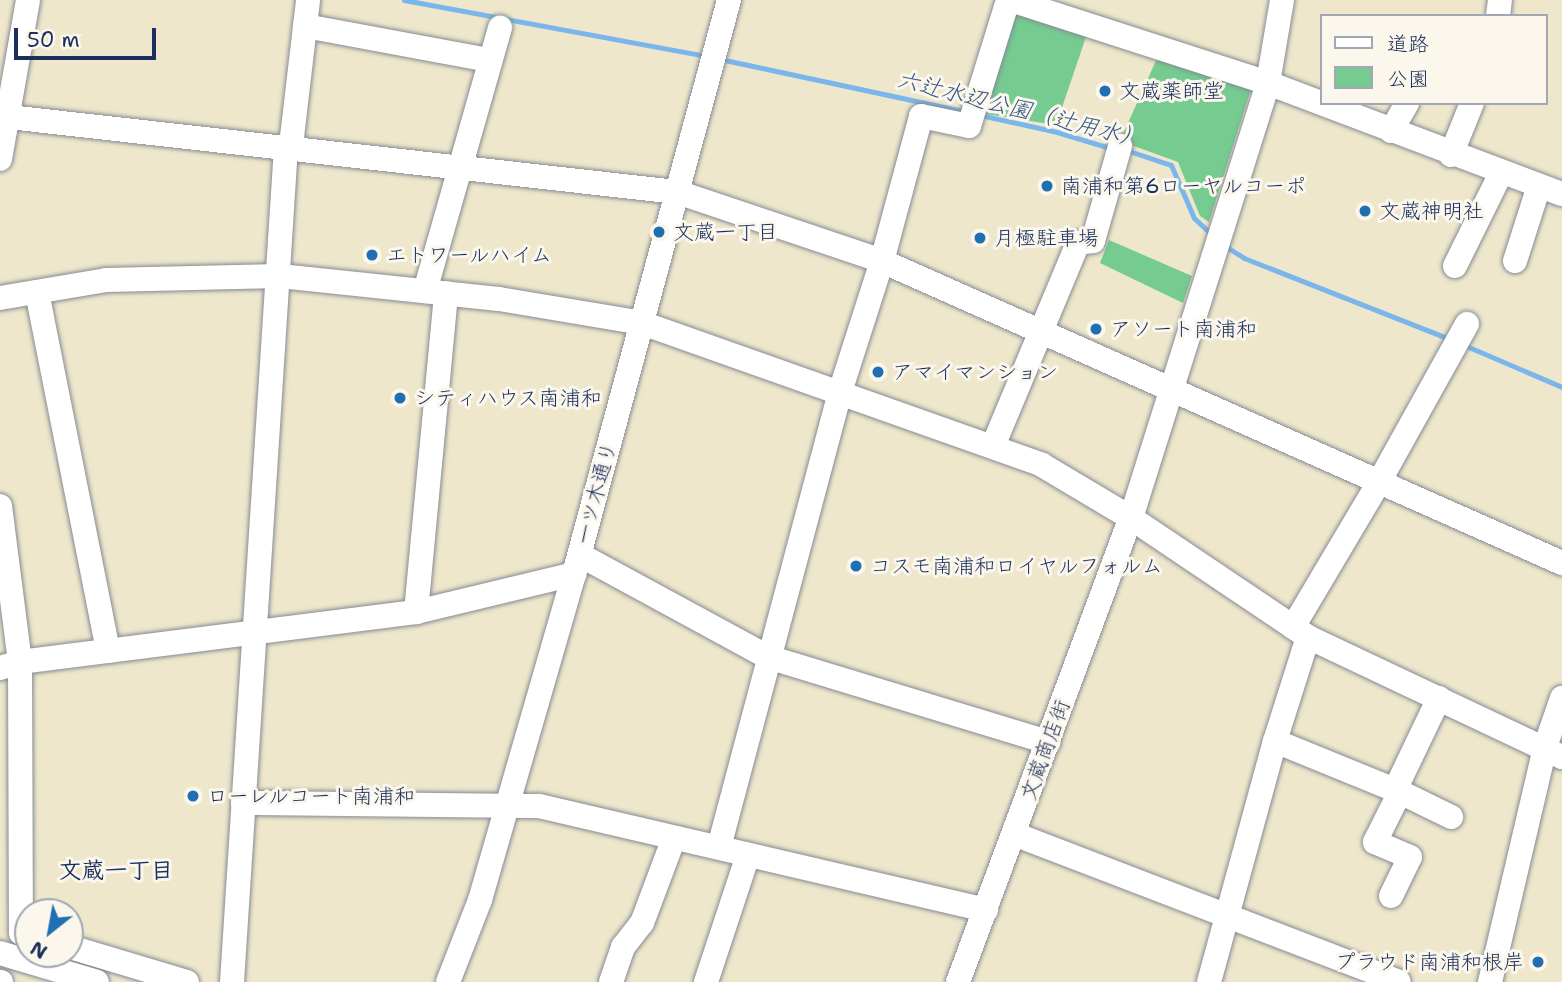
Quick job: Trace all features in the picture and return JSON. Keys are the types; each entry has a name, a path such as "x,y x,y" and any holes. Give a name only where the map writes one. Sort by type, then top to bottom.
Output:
{"street":[{"path":"0,159 4,116 28,0"},
{"path":"232,982 257,632 286,148 292,137 308,0"},
{"name":"一ツ木通り","path":"448,982 480,900 577,565 729,0"},
{"path":"719,847 839,392 882,261 921,116 970,126 1009,0 1268,83 1320,103"},
{"name":"文蔵商店街","path":"958,982 1131,519 1268,83 1282,0"},
{"path":"305,26 489,60"},
{"path":"416,612 435,292 458,168 500,27"},
{"path":"1324,105 1451,155 1551,190 1515,261"},
{"path":"1391,131 1406,105"},
{"path":"1451,155 1471,105"},
{"path":"4,116 677,192 882,261 1562,563"},
{"path":"993,446 1078,243 1093,241 1120,146"},
{"path":"1455,265 1501,173"},
{"path":"0,298 82,282 140,278 280,276 597,313 642,323 993,446 1051,470 1131,519 1300,632 1553,752"},
{"path":"37,292 108,651"},
{"path":"1209,982 1275,741 1300,632 1467,324"},
{"path":"0,506 10,665 15,898"},
{"path":"10,665 416,612 577,565 768,657 1048,742"},
{"path":"1391,896 1410,857 1375,842 1439,698"},
{"path":"1490,982 1553,752 1562,698"},
{"path":"1275,741 1397,791 1451,817"},
{"path":"243,803 539,806 986,910"},
{"path":"1014,834 1228,914 1399,982"},
{"path":"611,982 623,947 642,923 674,838"},
{"path":"706,982 748,855"},
{"path":"84,951 187,982"},
{"path":"0,953 97,982"}],"green space":[{"path":"1010,10 1087,34 1056,125 974,112"},
{"path":"1158,56 1252,86 1209,222 1200,216 1178,162 1120,141"},
{"path":"1109,240 1192,276 1183,303 1100,263"}],"waterway":[{"name":"六辻水辺公園（辻用水）","path":"404,0 707,56"},
{"name":"六辻水辺公園（辻用水）","path":"720,59 967,112"},
{"name":"六辻水辺公園（辻用水）","path":"980,115 1057,132 1113,149"},
{"name":"六辻水辺公園（辻用水）","path":"1126,150 1171,165 1194,218 1212,235"},
{"name":"六辻水辺公園（辻用水）","path":"1225,246 1244,258 1452,340"},
{"name":"六辻水辺公園（辻用水）","path":"1464,345 1562,387"}],"place":[{"name":"文蔵薬師堂","path":"1105,91"},
{"name":"南浦和第6ローヤルコーポ","path":"1047,186"},
{"name":"文蔵神明社","path":"1365,211"},
{"name":"文蔵一丁目","path":"659,232"},
{"name":"月極駐車場","path":"980,238"},
{"name":"エトワールハイム","path":"372,255"},
{"name":"アソート南浦和","path":"1096,329"},
{"name":"アマイマンション","path":"878,372"},
{"name":"シティハウス南浦和","path":"400,398"},
{"name":"コスモ南浦和ロイヤルフォルム","path":"856,566"},
{"name":"ローレルコート南浦和","path":"193,796"},
{"name":"プラウド南浦和根岸","path":"1538,962"}],"district":[{"name":"文蔵一丁目","path":"116,870"}]}
